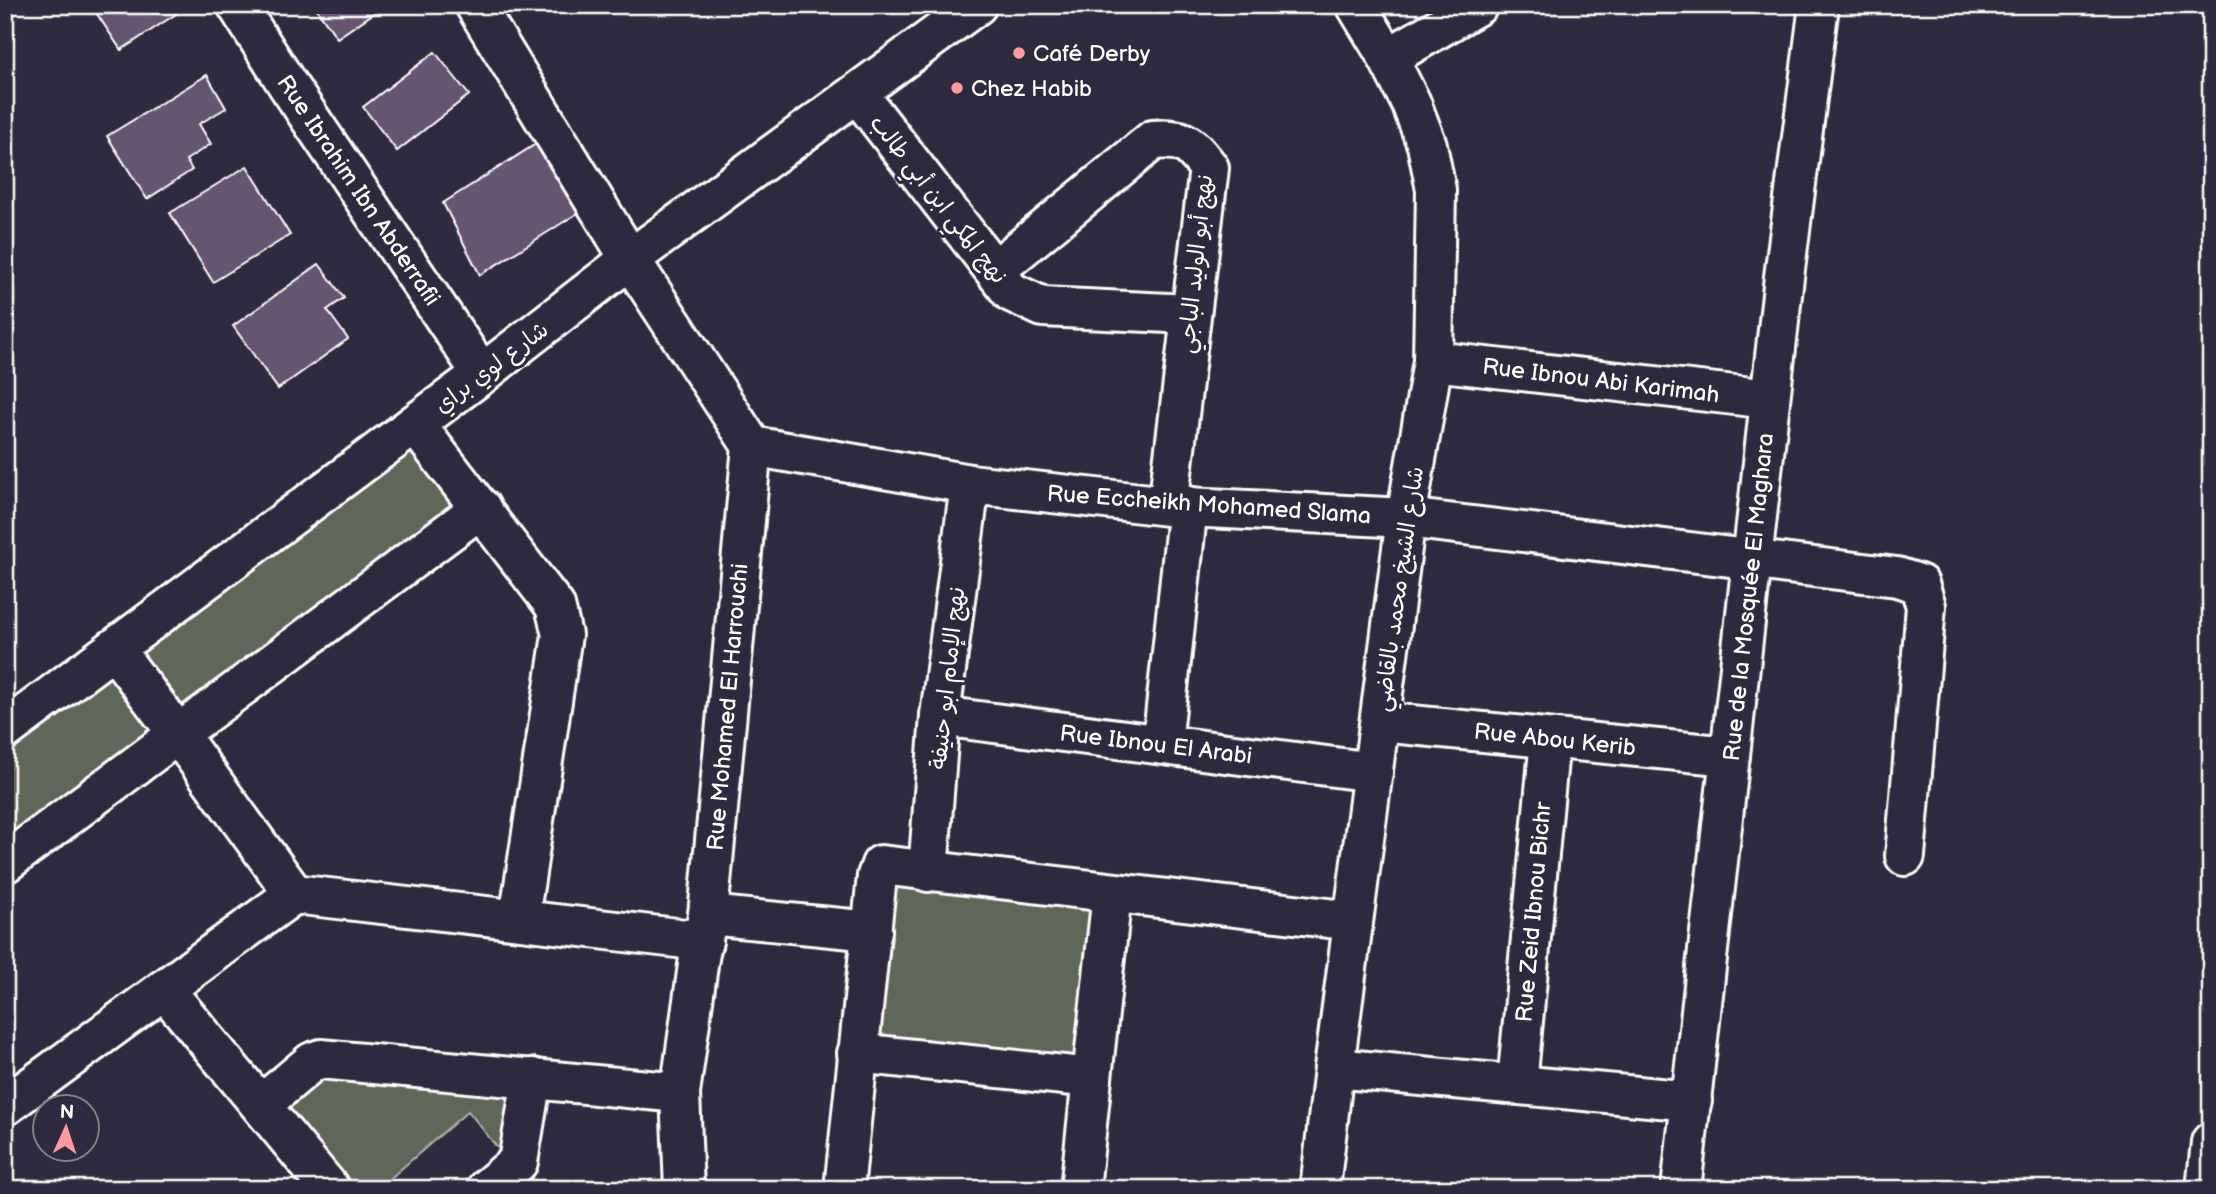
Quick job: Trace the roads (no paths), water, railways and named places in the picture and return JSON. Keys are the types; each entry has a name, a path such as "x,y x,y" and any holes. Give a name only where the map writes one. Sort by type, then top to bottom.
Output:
{"main road":[{"name":"Rue Ibrahim Ibn Abderrafii","path":"237,5 482,374"},
{"path":"475,5 631,259 752,446"},
{"name":"شارع لوي براي","path":"5,730 482,374 631,259 977,5"},
{"name":"شارع الشيخ محمد بالقاضي","path":"1320,1189 1406,518 1433,360 1436,190 1427,145 1411,103 1356,5"},
{"path":"1388,58 1478,5"},
{"name":"Rue de la Mosquée El Maghara","path":"1681,1189 1751,560 1819,5"},
{"name":"نهج المكي ابن أبي طالب","path":"858,94 1011,292 1043,307 1190,314"},
{"name":"نهج أبو الوليد الباجي","path":"995,270 1153,140 1171,138 1190,144 1209,167 1190,314 1162,744"},
{"name":"Rue Ibnou Abi Karimah","path":"1433,360 1770,399"},
{"path":"415,424 555,606 562,635 519,919"},
{"name":"Rue Eccheikh Mohamed Slama","path":"752,446 970,484 1178,506 1406,518 1897,577 1919,584 1926,606 1905,856"},
{"name":"Rue Mohamed El Harrouchi","path":"684,1189 680,1093 706,928 752,446"},
{"name":"نهج الإمام ابو حنيفة","path":"928,872 940,716 970,484"},
{"path":"5,863 481,508"},
{"path":"114,649 294,894"},
{"name":"Rue Ibnou El Arabi","path":"940,716 1373,772"},
{"name":"Rue Abou Kerib","path":"1380,722 1730,756"},
{"name":"Rue Zeid Ibnou Bichr","path":"1517,1084 1550,739"},
{"path":"844,1189 877,876 881,865 1353,920"},
{"path":"1080,1189 1112,893"},
{"path":"5,1107 294,894 519,919 706,928 872,931"},
{"path":"164,989 330,1189"},
{"path":"857,1053 1092,1078"},
{"path":"261,1105 312,1062 321,1059 680,1093"},
{"path":"1334,1068 1692,1101"},
{"path":"486,1189 518,1162 532,1078"},
{"path":"2206,1189 2211,1142"}],"place":[{"name":"Café Derby","path":"1019,53"},
{"name":"Chez Habib","path":"957,88"}]}
